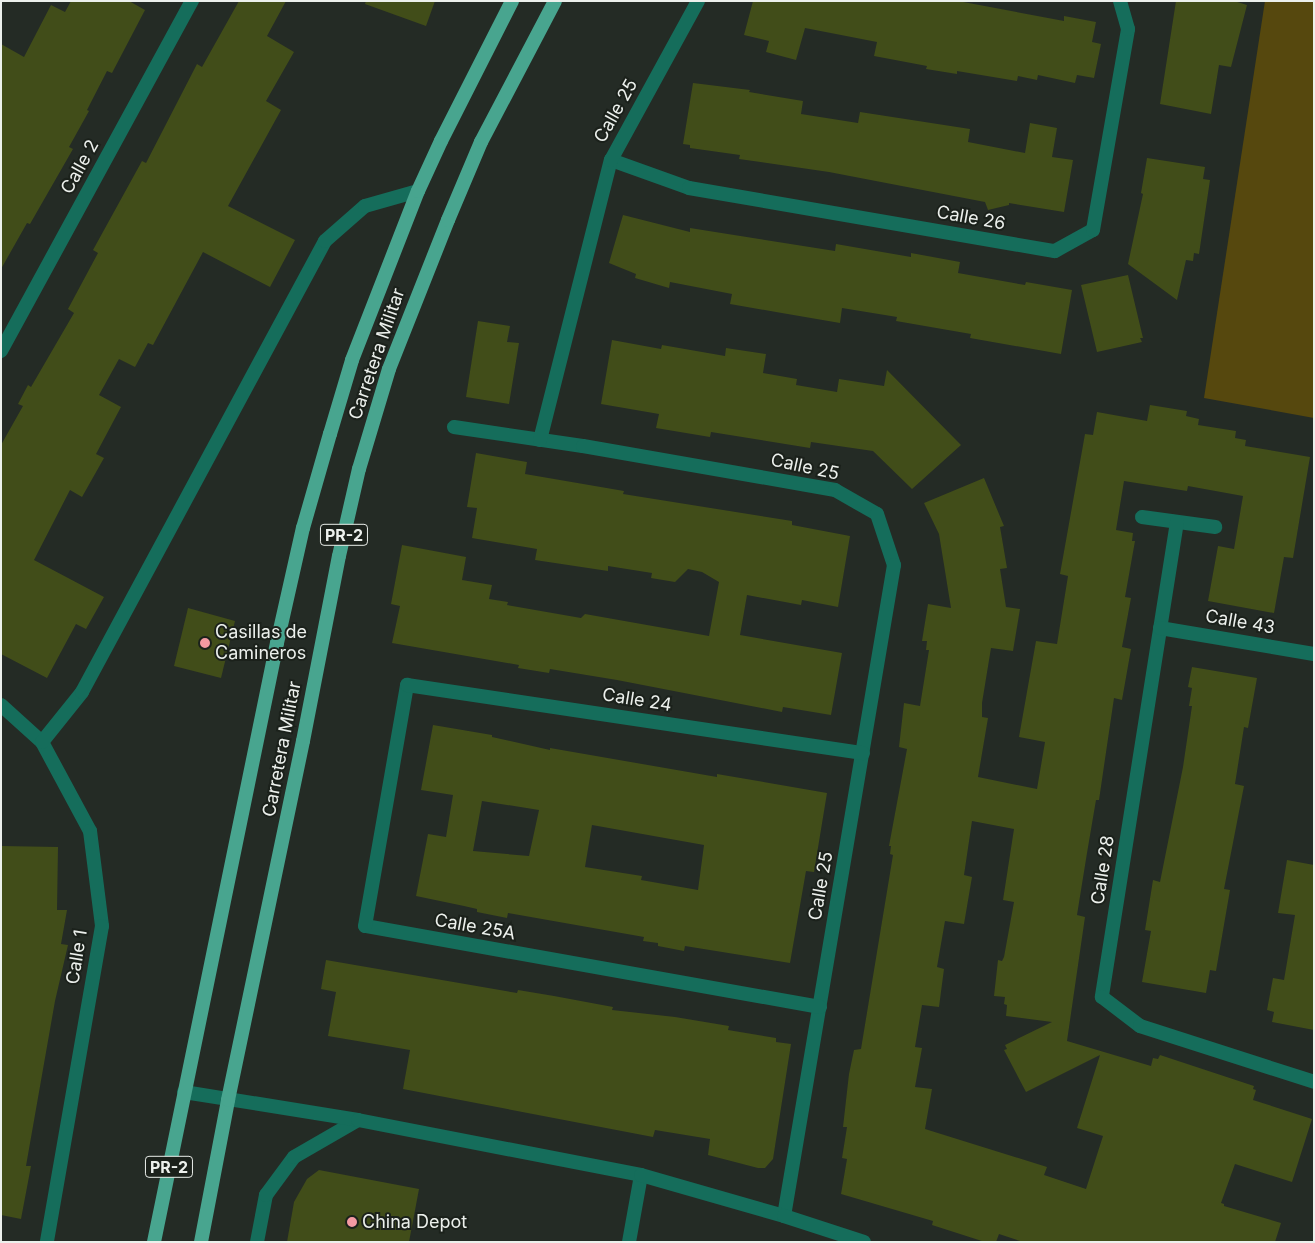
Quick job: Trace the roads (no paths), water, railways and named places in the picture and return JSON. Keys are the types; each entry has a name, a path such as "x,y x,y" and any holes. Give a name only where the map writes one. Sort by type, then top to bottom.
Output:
{"main road":[{"name":"Carretera Militar","path":"154,1242 277,643 303,528 352,360 418,191 441,140 512,1"},
{"name":"Carretera Militar","path":"201,1242 228,1100 303,741 338,556 359,469 383,387 416,296 481,142 555,1"}],"street":[{"name":"Calle 2","path":"1,351 192,1"},
{"name":"Calle 25","path":"698,1 610,160 540,440 835,490 877,514 894,564 784,1216"},
{"name":"Calle 26","path":"610,160 689,188 1055,251 1093,230 1128,29 1120,1"},
{"path":"42,742 82,692 325,241 365,206 418,191"},
{"path":"454,427 540,440"},
{"path":"1142,517 1215,527"},
{"name":"Calle 28","path":"1177,522 1102,997 1140,1026 1314,1082"},
{"name":"Calle 43","path":"1160,628 1314,654"},
{"name":"Calle 24","path":"407,685 863,753"},
{"name":"Calle 25A","path":"407,685 365,926 820,1007"},
{"name":"Calle 1","path":"1,705 42,742 90,831 102,926 47,1242"},
{"path":"184,1092 358,1120 641,1175 784,1216 864,1242"},
{"path":"257,1242 266,1195 294,1157 358,1120"},
{"path":"629,1242 641,1175"}],"place":[{"name":"Casillas de Camineros","path":"205,643"},
{"name":"China Depot","path":"352,1222"}]}
